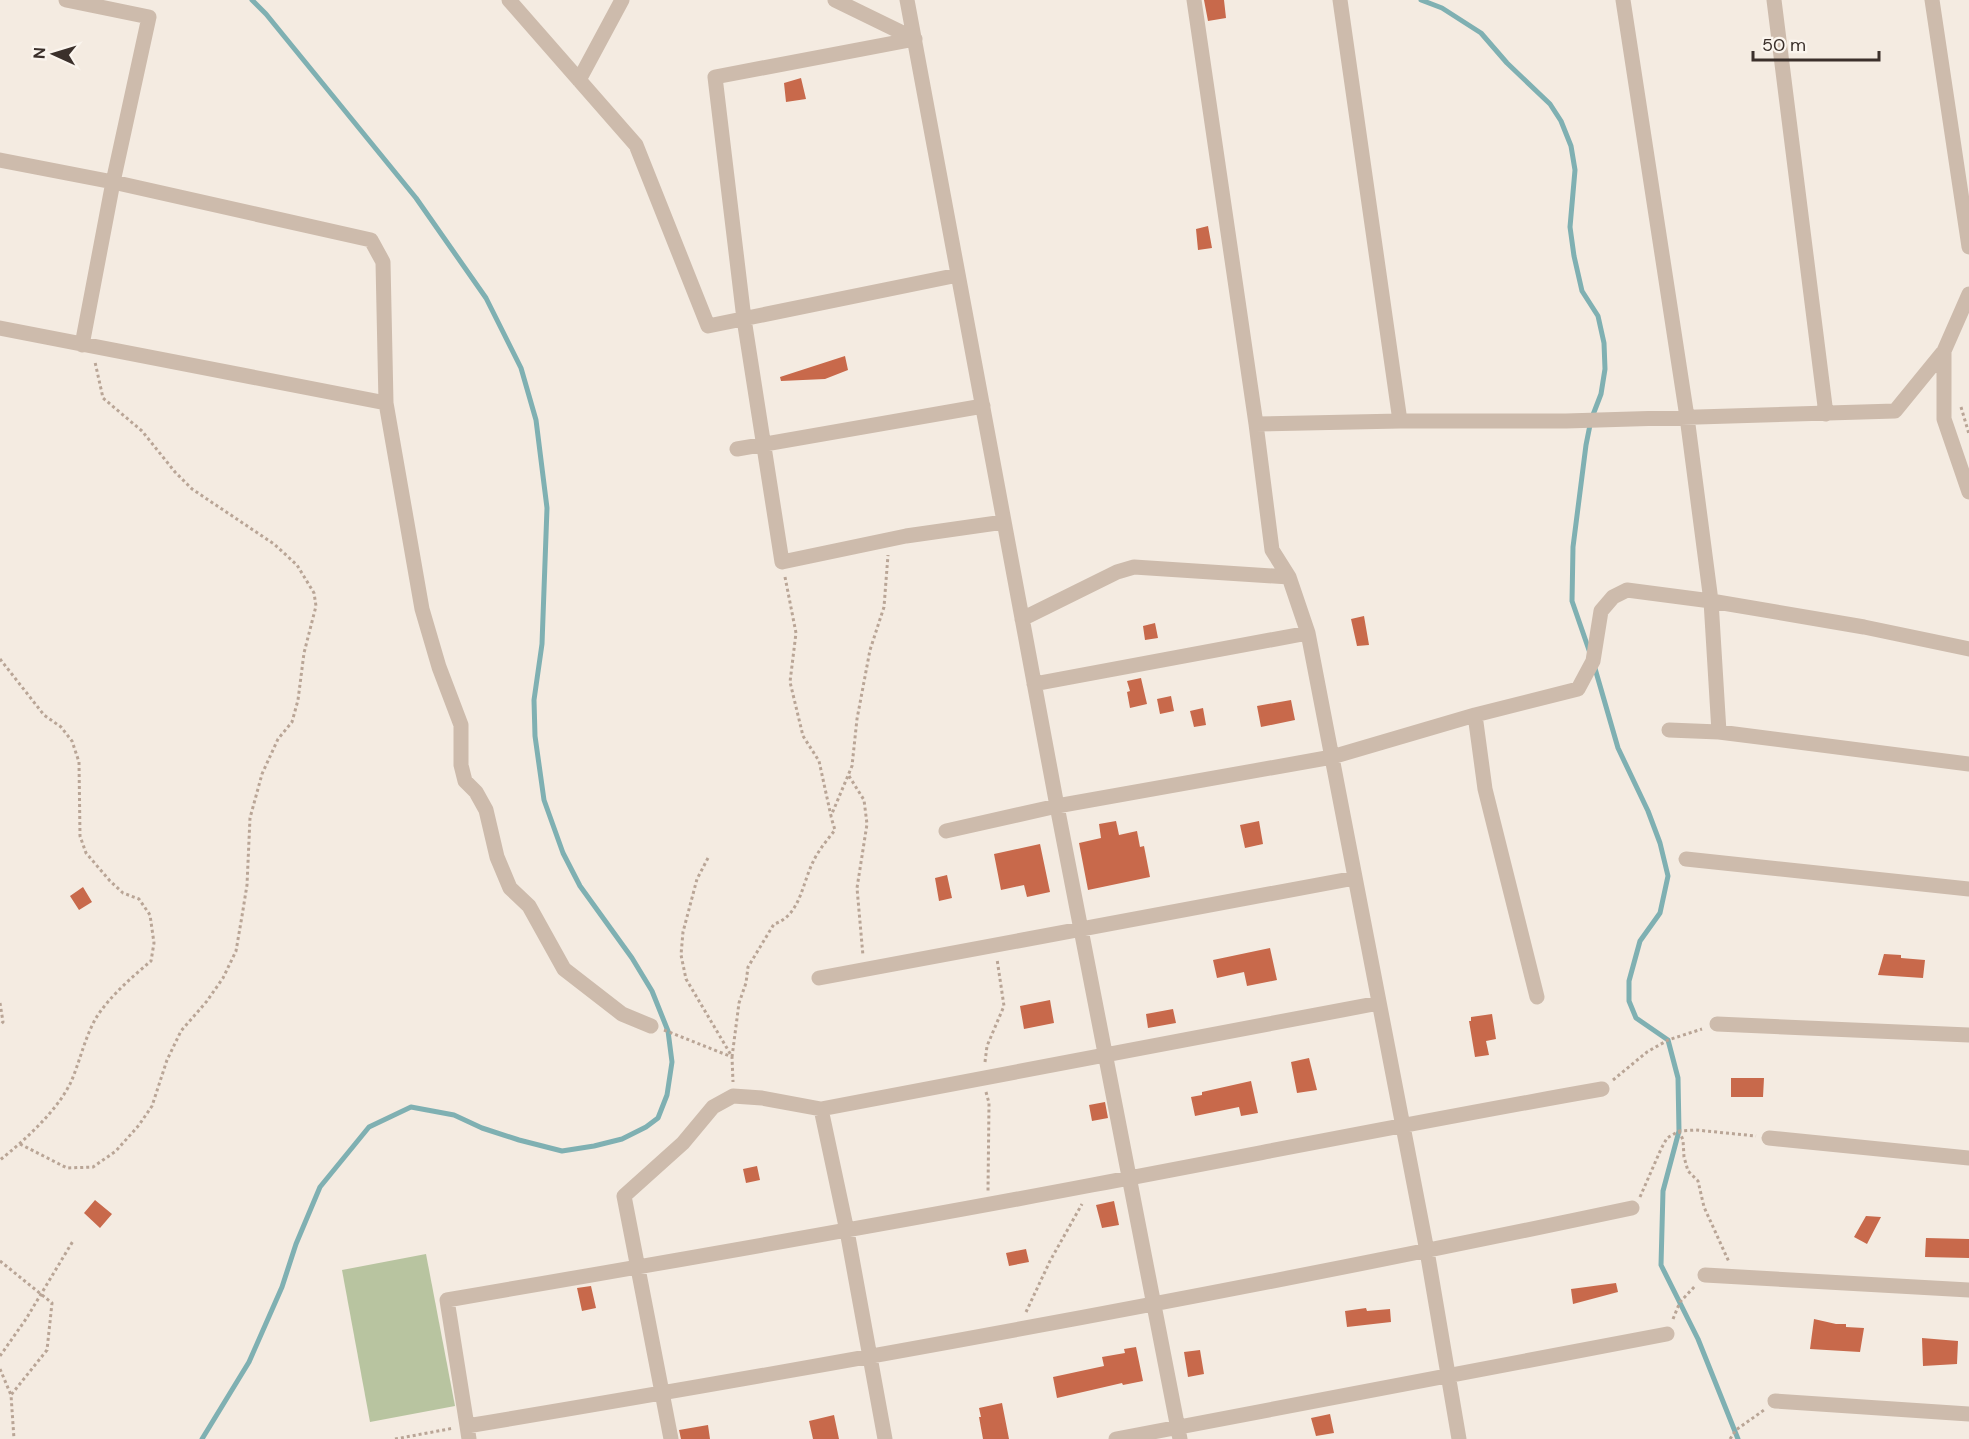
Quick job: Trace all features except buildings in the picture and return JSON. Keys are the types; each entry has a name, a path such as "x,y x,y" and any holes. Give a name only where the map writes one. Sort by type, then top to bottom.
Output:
{"street":[{"path":"66,0 149,17 113,182 82,345"},
{"path":"508,0 636,145 708,326 958,274"},
{"path":"579,80 622,0"},
{"path":"835,0 915,39"},
{"path":"907,0 1057,806 1179,1433"},
{"path":"1194,0 1256,424 1272,550 1289,578 1308,633 1427,1251 1447,1376 1460,1439"},
{"path":"1340,0 1400,421"},
{"path":"1623,0 1686,417 1711,601 1719,732"},
{"path":"1774,0 1826,414"},
{"path":"1932,0 1969,247"},
{"path":"915,39 715,77 744,319 782,562 906,536 1004,522"},
{"path":"0,160 113,182 371,240 383,262 386,403 422,609 439,667 461,725 461,765 465,781 476,792 486,810 497,857 510,888 529,906 564,969 622,1014 651,1026"},
{"path":"1256,424 1566,421 1895,411 1944,351 1969,294"},
{"path":"0,328 386,403"},
{"path":"1944,351 1944,419 1969,492"},
{"path":"737,448 983,406"},
{"path":"1022,619 1117,572 1134,567 1289,578"},
{"path":"946,831 1057,806 1332,757 1475,715 1578,689 1593,661 1600,611 1612,597 1627,590 1711,601 1864,627 1969,649"},
{"path":"1034,684 1308,633"},
{"path":"1475,715 1485,789 1537,997"},
{"path":"1669,730 1719,732 1969,764"},
{"path":"1686,859 1969,890"},
{"path":"819,978 1356,878"},
{"path":"670,1439 624,1196 683,1143 713,1107 733,1096 762,1098 822,1109 1379,1003"},
{"path":"1717,1024 1969,1035"},
{"path":"1602,1089 1402,1124 847,1231 447,1300 468,1432 662,1393 1154,1304 1632,1208"},
{"path":"822,1109 885,1439"},
{"path":"1769,1138 1969,1158"},
{"path":"1705,1275 1969,1290"},
{"path":"1116,1439 1179,1433 1447,1376 1667,1334"},
{"path":"1775,1401 1969,1414"}],"path":[{"path":"20,1144 67,1168 93,1167 116,1151 152,1106 167,1060 181,1031 223,978 236,951 239,934 247,885 250,818 262,774 278,739 292,722 298,700 304,653 316,606 314,593 297,565 274,544 192,489 142,431 103,398 97,375 97,364 82,345"},
{"path":"831,816 852,766 857,718 870,651 884,606 887,556 906,536"},
{"path":"733,1096 732,1057 739,1003 746,983 748,967 774,924 785,921 796,904 813,860 835,830 819,761 803,736 790,682 796,633 782,562"},
{"path":"0,659 44,714 61,727 72,741 79,762 80,836 87,852 117,887 123,893 139,899 150,915 154,943 151,962 127,981 96,1017 69,1084 42,1122 0,1160"},
{"path":"848,776 864,800 867,824 857,888 864,969"},
{"path":"708,858 697,879 683,932 681,955 686,979 732,1057"},
{"path":"987,1205 989,1103 983,1079 987,1046 1004,1006 995,946"},
{"path":"0,1003 3,1022 0,1025"},
{"path":"1602,1089 1647,1052 1668,1041 1717,1024"},
{"path":"680,1036 732,1057"},
{"path":"1632,1208 1644,1192 1667,1138 1679,1131 1696,1130 1769,1138"},
{"path":"1679,1131 1683,1140 1688,1171 1698,1181 1704,1207 1736,1277"},
{"path":"1017,1330 1050,1261 1093,1185"},
{"path":"0,1356 73,1241"},
{"path":"0,1261 52,1303 48,1350 11,1395"},
{"path":"1667,1334 1680,1302 1705,1275"},
{"path":"0,1369 11,1395 14,1439"},
{"path":"1730,1439 1736,1430 1775,1401"},
{"path":"395,1439 468,1432"}],"green space":[{"path":"426,1254 455,1406 370,1422 342,1270"}],"waterway":[{"path":"202,1439 249,1362 282,1287 296,1244 320,1187 369,1127 411,1107 454,1115 482,1128 562,1151 594,1146 622,1139 658,1118 667,1095 672,1062 668,1031 652,991 632,958 580,886 563,853 544,800 535,736 534,700 542,644 547,508 536,420 521,368 486,298 416,198 266,14 252,0"},
{"path":"1421,0 1442,8 1481,33 1507,63 1550,104 1561,121 1571,146 1575,170 1570,227 1574,256 1582,291 1598,316 1604,343 1605,369 1601,394 1591,420 1586,445 1573,547 1572,601 1590,653"},
{"path":"1594,665 1618,748 1648,811 1660,843 1668,876 1660,913 1640,941 1629,981 1629,1001 1636,1018 1668,1040 1678,1078 1679,1131 1663,1191 1661,1265 1698,1339 1738,1439"}]}
